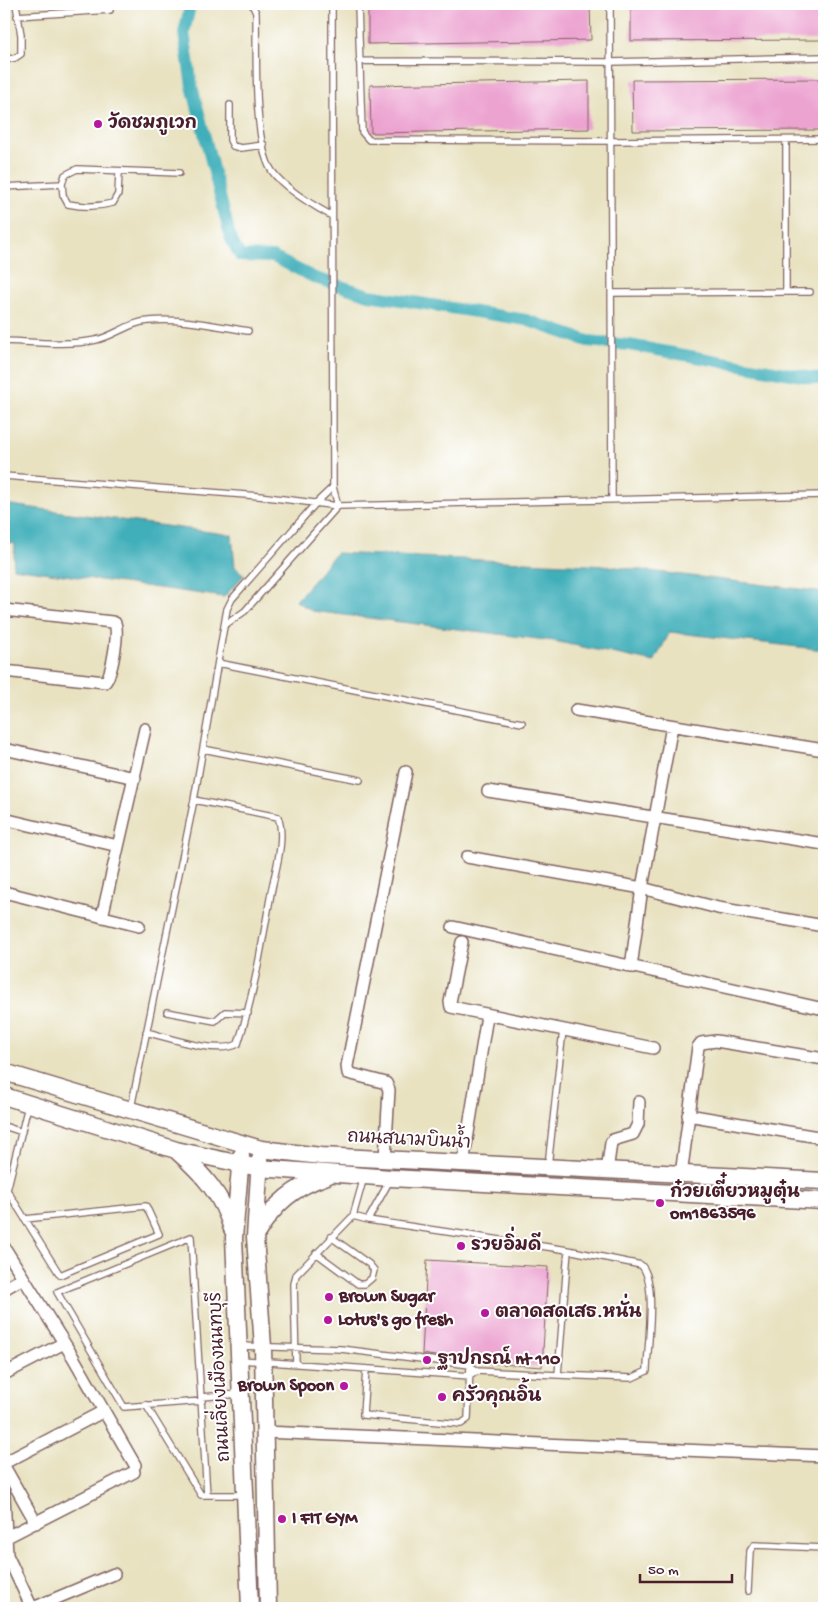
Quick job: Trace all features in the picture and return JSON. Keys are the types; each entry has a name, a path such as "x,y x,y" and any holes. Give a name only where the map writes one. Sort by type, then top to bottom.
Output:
{"main road":[{"name":"ถนนสนามบินน้ำ","path":"4,1072 261,1149 321,1156 824,1181"},
{"name":"ถนนสนามบินน้ำ","path":"4,1096 176,1150 240,1166 391,1178 824,1201"},
{"name":"ถนนเลี่ยงเมืองนนทบุรี","path":"243,1144 234,1238 250,1608"},
{"path":"261,1149 255,1237 263,1354 268,1608"},
{"path":"176,1150 198,1169 212,1187 227,1211 234,1238"},
{"path":"255,1237 270,1212 295,1190 334,1173"}],"street":[{"path":"4,610 112,622 116,624 117,631 111,670 105,682 4,671"},
{"path":"576,710 824,750"},
{"path":"631,967 642,888 672,726"},
{"path":"102,917 145,729"},
{"path":"4,749 135,778"},
{"path":"385,1159 389,1090 386,1083 348,1073 347,1066 406,772"},
{"path":"488,791 824,844"},
{"path":"4,819 118,846"},
{"path":"467,857 642,888 718,908 824,926"},
{"path":"4,892 139,926"},
{"path":"452,926 824,1009"},
{"path":"462,942 450,1002 451,1008 653,1048"},
{"path":"463,1164 487,1016"},
{"path":"681,1174 698,1047 701,1043 716,1041 824,1059"},
{"path":"607,1171 611,1143 613,1140 632,1134 638,1124 638,1102"},
{"path":"688,1115 824,1138"},
{"path":"4,1247 64,1343 135,1469 36,1524 7,1537"},
{"path":"4,1289 23,1278"},
{"path":"4,1374 64,1343"},
{"path":"36,1524 4,1464 104,1411"},
{"path":"264,1432 824,1456"},
{"path":"18,1493 4,1496 7,1555 32,1608 114,1574"}],"lane":[{"path":"4,60 15,58 21,54 21,34 16,4"},
{"path":"252,4 256,13 260,130 270,167 289,188 332,216"},
{"path":"332,4 333,487 338,506"},
{"path":"358,4 362,132 369,140 612,141 824,139"},
{"path":"610,4 612,498"},
{"path":"17,16 110,10"},
{"path":"359,61 611,62 824,56"},
{"path":"230,105 230,140 233,146 241,148 264,145"},
{"path":"786,140 786,292"},
{"path":"119,172 116,199 113,203 81,207 68,204 63,195 62,184 65,175 77,169 119,172 179,172"},
{"path":"4,188 62,184"},
{"path":"612,293 810,292"},
{"path":"4,341 94,341 114,335 124,327 148,321 179,321 248,330"},
{"path":"4,476 338,506 612,498 824,495"},
{"path":"130,1111 194,800 227,609 232,599 316,503 333,487"},
{"path":"225,625 246,610 338,506"},
{"path":"218,663 522,722"},
{"path":"203,749 360,780"},
{"path":"146,1032 198,1044 231,1048 238,1044 248,1013 276,866 281,824 278,817 194,800"},
{"path":"167,1012 215,1021 225,1012 248,1013"},
{"path":"547,1168 564,1030"},
{"path":"25,1219 146,1206 159,1234 60,1275 25,1219 7,1190 29,1104"},
{"path":"4,1126 22,1132"},
{"path":"296,1364 294,1284 296,1275 353,1216 364,1176"},
{"path":"368,1220 391,1178"},
{"path":"240,1353 263,1354 297,1348 341,1350 470,1365 477,1371 632,1378 647,1372 650,1288 641,1265 568,1250 368,1220 353,1216"},
{"path":"207,1495 202,1399 191,1237 57,1292 124,1407 202,1399 242,1394"},
{"path":"316,1253 358,1284 366,1284 372,1278 374,1270 369,1264 331,1237"},
{"path":"558,1375 568,1250"},
{"path":"240,1353 263,1354 296,1364 470,1376 477,1371"},
{"path":"366,1369 363,1415 461,1424 468,1419 470,1365"},
{"path":"146,1405 201,1495 246,1494"},
{"path":"748,1591 750,1551 754,1545 824,1548"}],"water":[{"path":"4,504 232,535 235,567 244,575 224,597 13,568 15,544 4,541"},
{"path":"336,553 608,566 824,592 824,650 670,632 654,662 554,641 312,611 296,601"}],"building":[{"path":"368,4 590,4 591,40 368,44"},
{"path":"631,4 824,4 824,40 631,41"},
{"path":"824,79 824,130 633,131 632,80"},
{"path":"589,81 589,129 371,133 370,85"},
{"name":"ตลาดสดเสธ.หนั่น","path":"427,1260 548,1267 542,1367 474,1362 422,1354"}],"waterway":[{"path":"187,4 189,11 184,33 192,86 231,239 240,256 273,257 315,278 369,295 526,320 588,341 629,345 824,380"}],"place":[{"name":"วัดชมภูเวก","path":"98,124"},
{"name":"ก๋วยเตี๋ยวหมูตุ๋น om1863596","path":"660,1203"},
{"name":"รวยอิ่มดี","path":"461,1246"},
{"name":"Brown Sugar","path":"329,1297"},
{"name":"ตลาดสดเสธ.หนั่น","path":"485,1313"},
{"name":"Lotus's go fresh","path":"328,1320"},
{"name":"ฐาปกรณ์ nt 110","path":"427,1360"},
{"name":"Brown Spoon","path":"344,1386"},
{"name":"ครัวคุณอิ้น","path":"442,1397"},
{"name":"I FIT GYM","path":"282,1519"}]}
